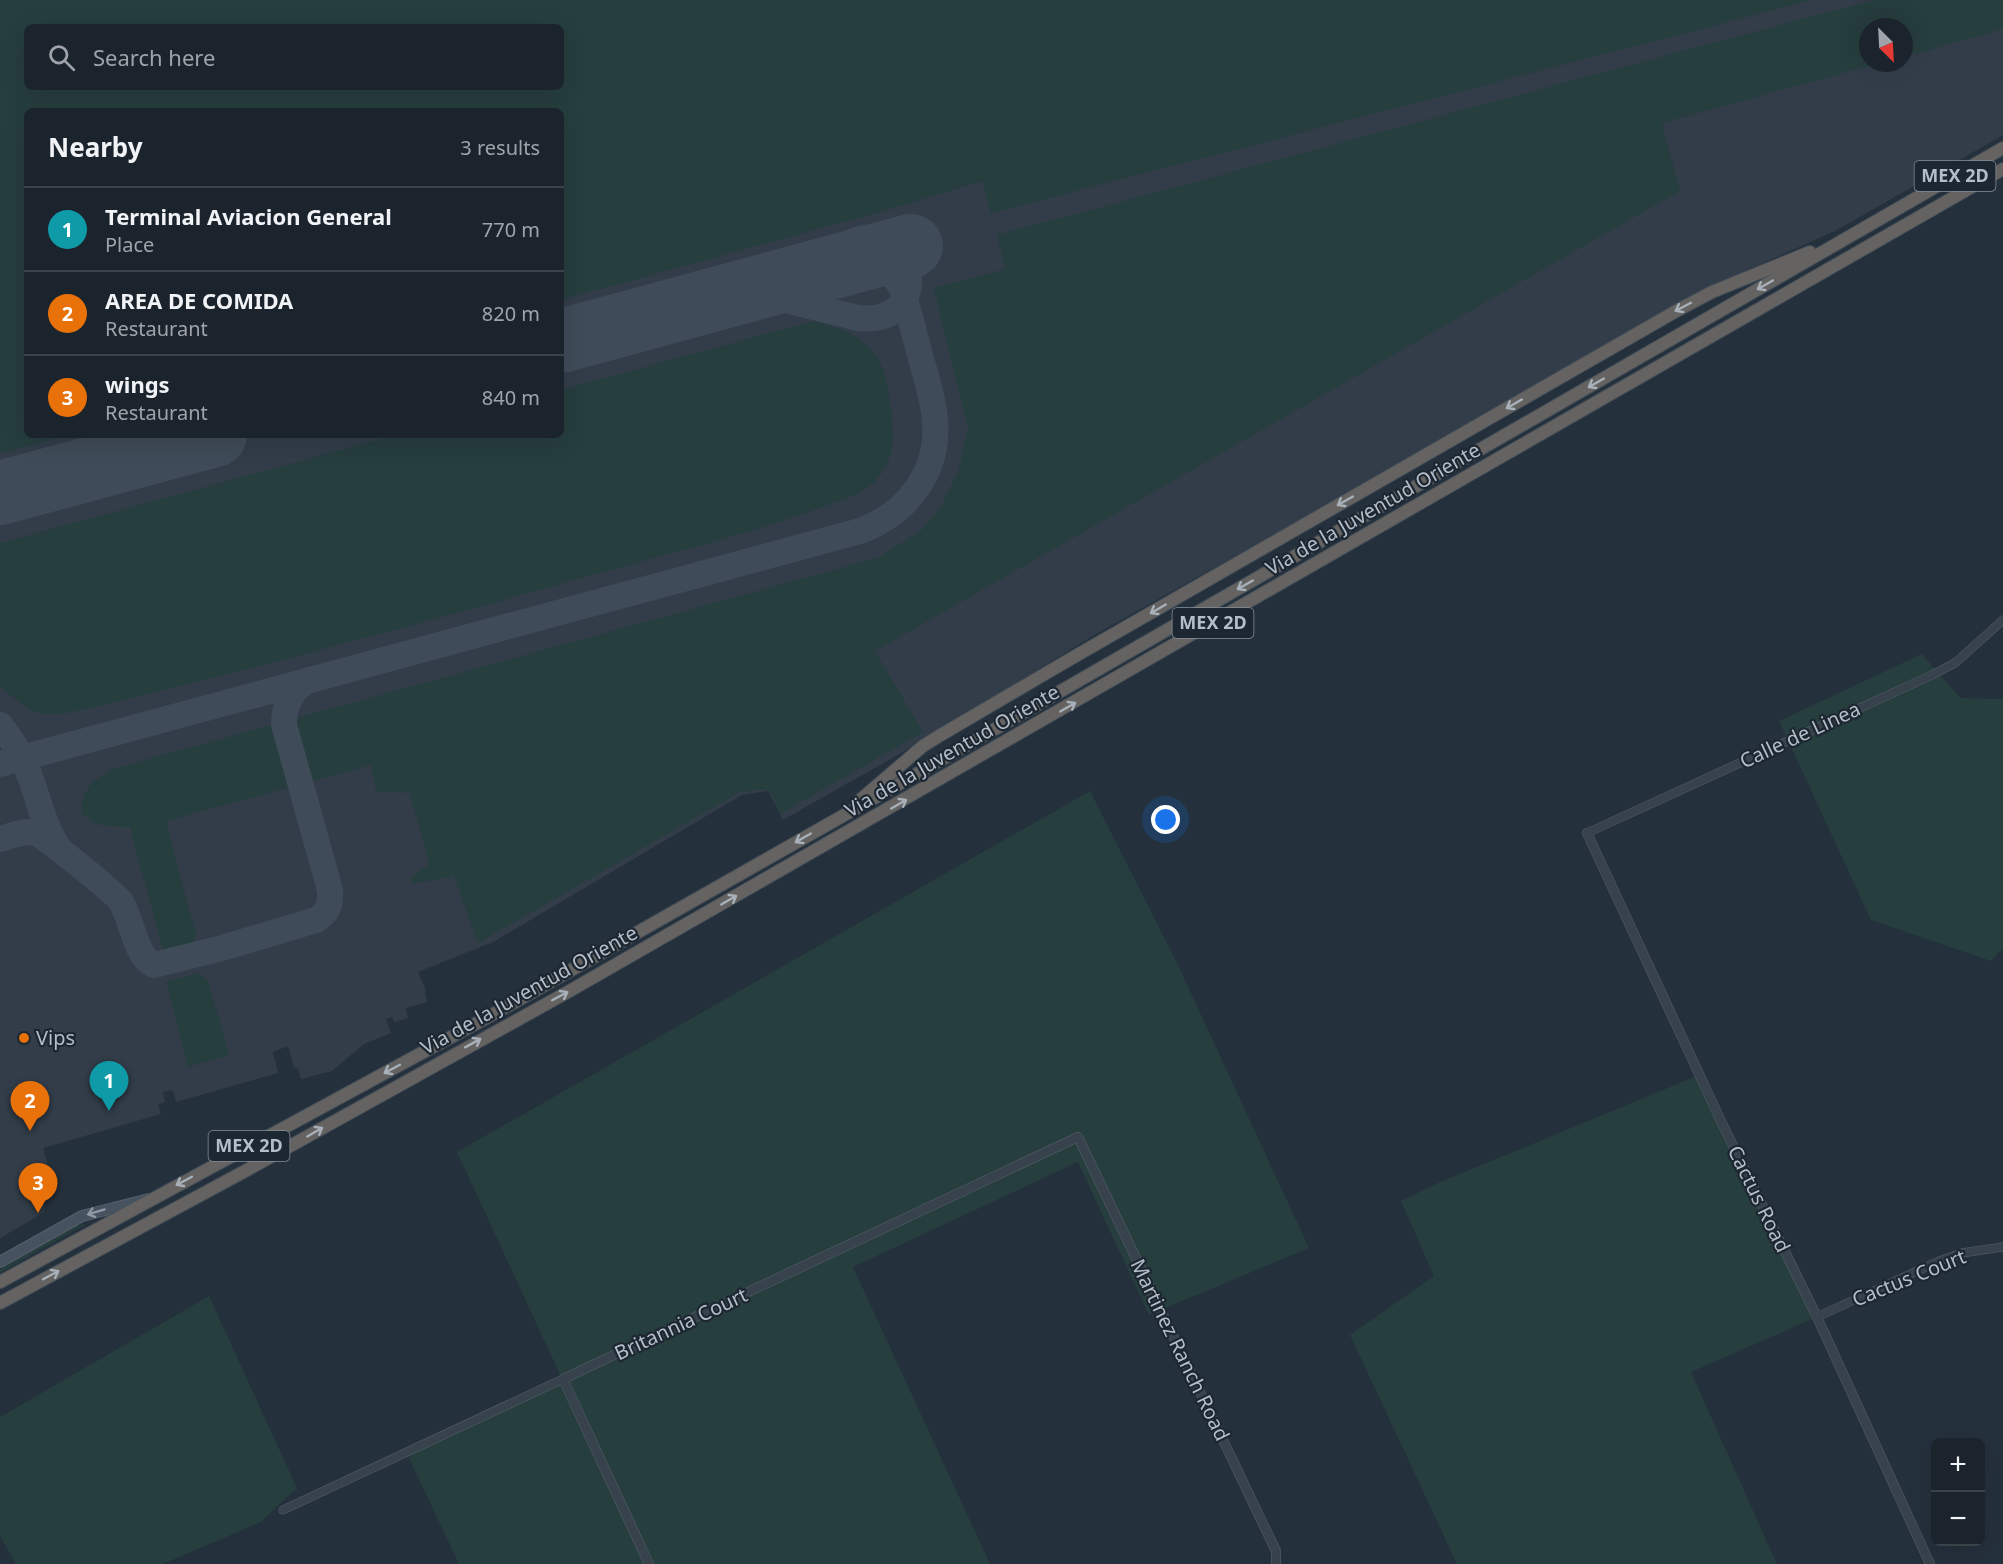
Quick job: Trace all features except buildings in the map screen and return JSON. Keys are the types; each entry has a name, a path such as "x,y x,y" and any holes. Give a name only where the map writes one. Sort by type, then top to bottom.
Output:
{"highway":[{"name":"Via de la Juventud Oriente","path":"0,1282 499,1011 2003,148"},
{"name":"Via de la Juventud Oriente","path":"0,1303 227,1181 566,993 2003,169"},
{"path":"837,819 923,746 1072,658 1678,310 1712,292 1852,235"},
{"path":"499,1011 508,1024"}],"main road":[{"path":"0,1262 82,1216 153,1198"}],"street":[{"name":"Calle de Linea","path":"1587,834 1932,675 1955,663 2003,620"},
{"name":"Cactus Road","path":"1587,834 1716,1111 1817,1317 1930,1564"},
{"name":"Britannia Court","path":"283,1510 1078,1137"},
{"name":"Martinez Ranch Road","path":"1078,1137 1276,1551 1276,1564"},
{"name":"Cactus Court","path":"1817,1317 1939,1261 1962,1253 2003,1247"},
{"path":"562,1379 649,1564"}],"shaded area":[{"path":"0,0 2003,0 2003,135 1837,230 1730,278 1091,637 903,752 783,820 768,791 742,795 493,942 418,972 426,991 427,1002 406,1008 408,1018 394,1022 392,1017 386,1019 391,1033 364,1044 332,1071 301,1079 298,1068 294,1068 288,1046 273,1052 278,1073 176,1102 173,1090 163,1092 165,1102 158,1104 161,1114 43,1148 51,1177 41,1190 45,1212 0,1238"}],"green space":[{"path":"0,0 1813,0 991,213 982,181 887,210 564,299 564,108 24,108 24,438 57,438 0,454"},
{"path":"1873,0 2003,0 2003,29 1913,54 1913,18 1859,18 1859,69 1662,123 1680,191 875,651 923,732 780,814 769,789 740,792 478,943 454,876 412,884 411,877 429,864 410,793 376,791 371,765 166,821 196,935 192,947 168,954 163,951 130,827 110,827 98,824 82,813 82,799 89,787 112,769 877,558 922,530 940,508 959,469 968,428 934,288 1005,269 997,235"},
{"path":"813,321 851,334 870,349 878,359 887,385 893,424 892,450 882,474 866,489 793,517 710,543 283,660 63,714 43,713 28,708 0,686 0,543 385,438 564,438 564,389"},
{"path":"1922,654 1960,698 2003,699 2003,948 1991,961 1871,920 1779,721"},
{"path":"1090,791 1177,963 1309,1248 1149,1315 1078,1162 853,1267 990,1564 459,1564 406,1452 562,1379 457,1152"},
{"path":"197,973 208,980 229,1055 188,1067 166,982"},
{"path":"1699,1075 1817,1317 1691,1372 1777,1564 1457,1564 1350,1335 1434,1276 1401,1201 1438,1183"},
{"path":"89,1223 0,1273 0,1269 77,1226"},
{"path":"209,1296 297,1488 261,1522 163,1564 16,1564 0,1536 0,1417"}],"taxiway":[{"path":"733,295 757,293 858,318 882,316 898,308 907,294 909,278 905,261 896,248 882,239 864,238 849,243 830,264 806,275"},
{"path":"0,764 860,531 877,524 905,502 925,474 935,441 935,422 930,390 902,288 887,272 852,263"},
{"path":"0,839 22,833 36,833 79,865 121,902 143,955 154,965 222,948 316,920 328,908 330,890 284,725 285,711 290,699 308,680"},
{"path":"0,725 22,759 46,824 59,848"}],"runway":[{"path":"564,340 911,246"},
{"path":"0,493 204,438"}],"place":[{"name":"Vips","path":"24,1038"},
{"name":"Terminal Aviacion General","path":"109,1111"},
{"name":"AREA DE COMIDA","path":"30,1131"},
{"name":"wings","path":"38,1213"}]}
